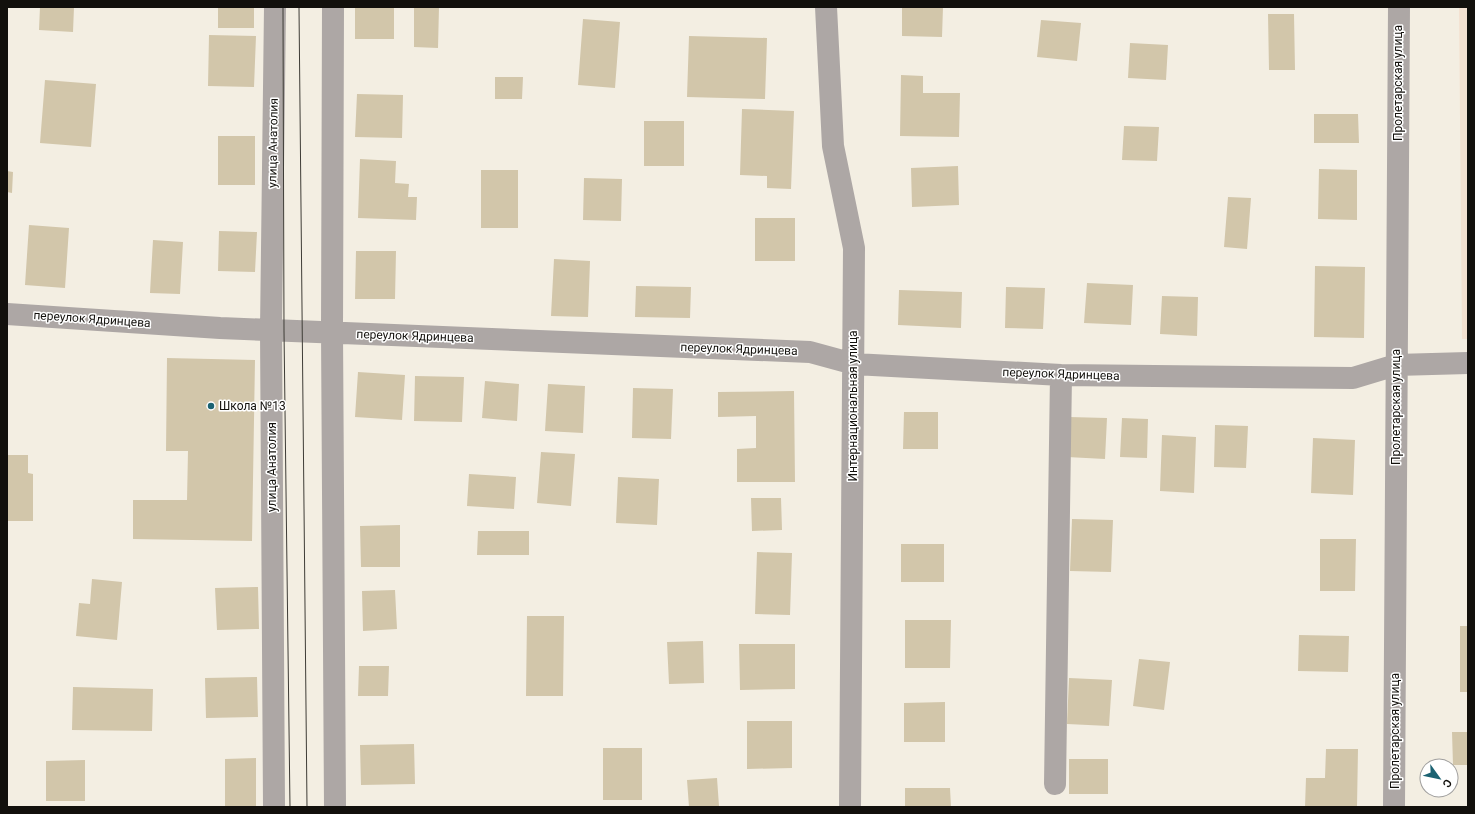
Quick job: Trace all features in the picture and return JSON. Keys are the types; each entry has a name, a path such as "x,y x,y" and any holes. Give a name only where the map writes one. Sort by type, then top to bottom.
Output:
{"street":[{"name":"улица Анатолия","path":"274,807 271,330 275,7"},
{"path":"333,7 332,332 335,807"},
{"name":"Интернациональная улица","path":"826,7 833,146 854,248 850,807"},
{"name":"Пролетарская улица","path":"1394,807 1399,7"},
{"name":"переулок Ядринцева","path":"7,314 220,328 810,352 854,364 1061,375 1353,378 1396,365 1468,363"},
{"path":"1055,784 1061,375"}],"shaded area":[{"path":"1459,7 1468,7 1468,339 1462,339"}],"building":[{"path":"40,7 74,7 73,32 39,30"},
{"path":"218,7 254,7 254,28 218,28"},
{"path":"355,7 394,7 394,39 355,39"},
{"path":"414,7 439,7 438,48 414,47"},
{"path":"902,7 943,7 942,37 902,36"},
{"path":"1268,14 1294,14 1295,70 1269,70"},
{"path":"583,19 620,22 615,88 578,85"},
{"path":"1041,20 1081,23 1077,61 1037,57"},
{"path":"209,35 256,36 254,87 208,86"},
{"path":"689,36 767,38 765,99 687,97"},
{"path":"1130,43 1168,45 1166,80 1128,78"},
{"path":"901,75 923,76 923,93 960,93 959,137 900,136"},
{"path":"495,77 523,77 522,99 495,99"},
{"path":"45,80 96,84 91,147 40,143"},
{"path":"357,94 403,95 402,138 355,137"},
{"path":"742,109 794,111 791,189 767,188 767,176 740,175"},
{"path":"1314,114 1358,114 1359,143 1314,143"},
{"path":"644,121 684,121 684,166 644,166"},
{"path":"1124,126 1159,127 1157,161 1122,160"},
{"path":"218,136 255,136 255,185 218,185"},
{"path":"360,159 396,161 395,183 409,184 408,197 417,197 416,220 358,218"},
{"path":"958,166 959,205 912,207 911,168"},
{"path":"1319,169 1357,170 1357,220 1318,219"},
{"path":"481,170 518,170 518,228 481,228"},
{"path":"7,171 13,172 12,193 7,192"},
{"path":"584,178 622,179 621,221 583,220"},
{"path":"1228,197 1251,198 1247,249 1224,247"},
{"path":"755,218 795,218 795,261 755,261"},
{"path":"29,225 69,228 65,288 25,285"},
{"path":"219,231 257,232 255,272 218,271"},
{"path":"153,240 183,242 180,294 150,293"},
{"path":"356,251 396,251 395,299 355,299"},
{"path":"554,259 590,261 588,317 551,316"},
{"path":"1315,266 1365,267 1364,338 1314,337"},
{"path":"1087,283 1133,285 1131,325 1084,323"},
{"path":"636,286 691,287 690,318 635,317"},
{"path":"1006,287 1045,288 1043,329 1005,328"},
{"path":"899,290 962,292 961,328 898,325"},
{"path":"1162,296 1198,297 1197,336 1160,334"},
{"name":"Школа №13","path":"167,358 255,360 252,541 133,539 133,500 187,500 188,451 166,451"},
{"path":"358,372 405,375 402,420 355,417"},
{"path":"415,376 464,377 462,422 414,421"},
{"path":"485,381 519,384 517,421 482,418"},
{"path":"548,384 585,386 583,433 545,431"},
{"path":"633,388 673,389 671,439 632,438"},
{"path":"794,391 795,482 737,482 737,449 756,448 756,416 718,417 718,392"},
{"path":"904,412 938,412 938,449 903,449"},
{"path":"1069,417 1107,418 1105,459 1067,457"},
{"path":"1122,418 1148,419 1147,458 1120,457"},
{"path":"1215,425 1248,426 1246,468 1214,467"},
{"path":"1162,435 1196,437 1194,493 1160,491"},
{"path":"1313,438 1355,440 1353,495 1311,493"},
{"path":"541,452 575,454 571,506 537,503"},
{"path":"8,455 28,455 28,473 33,474 33,521 8,521"},
{"path":"469,474 516,477 514,509 467,506"},
{"path":"618,477 659,479 657,525 616,523"},
{"path":"751,498 781,498 782,530 752,531"},
{"path":"1072,519 1113,520 1111,572 1070,571"},
{"path":"400,525 400,567 361,567 360,526"},
{"path":"478,531 529,531 529,555 477,555"},
{"path":"1320,539 1356,539 1355,591 1320,591"},
{"path":"901,544 944,544 944,582 901,582"},
{"path":"757,552 792,553 790,615 755,614"},
{"path":"92,579 122,582 117,640 76,636 79,603 90,604"},
{"path":"258,587 259,629 217,630 215,588"},
{"path":"395,590 397,629 363,631 362,591"},
{"path":"527,616 564,616 563,696 526,696"},
{"path":"905,620 951,620 950,668 905,668"},
{"path":"1460,626 1468,626 1468,692 1460,692"},
{"path":"1299,635 1349,636 1348,672 1298,671"},
{"path":"703,641 704,683 669,684 667,642"},
{"path":"739,644 795,644 795,689 740,690"},
{"path":"1139,659 1170,662 1164,710 1133,706"},
{"path":"359,666 389,666 388,696 358,696"},
{"path":"257,677 258,717 206,718 205,678"},
{"path":"1069,678 1112,680 1109,726 1067,724"},
{"path":"73,687 153,689 152,731 72,730"},
{"path":"945,702 945,742 904,742 904,703"},
{"path":"747,721 792,721 792,768 747,769"},
{"path":"1452,732 1468,732 1468,765 1459,765 1459,758 1453,758"},
{"path":"414,744 415,784 361,785 360,745"},
{"path":"603,748 642,748 642,800 603,800"},
{"path":"1326,749 1358,749 1357,807 1305,807 1306,778 1325,778"},
{"path":"256,758 256,807 225,807 225,759"},
{"path":"1069,759 1108,759 1108,794 1069,794"},
{"path":"85,760 85,801 46,801 46,761"},
{"path":"717,778 719,806 689,807 687,780"},
{"path":"905,788 950,788 951,807 905,807"}],"tram line":[{"path":"283,7 284,331 290,807"},
{"path":"299,7 307,807"}],"place":[{"name":"Школа №13","path":"211,406"}]}
